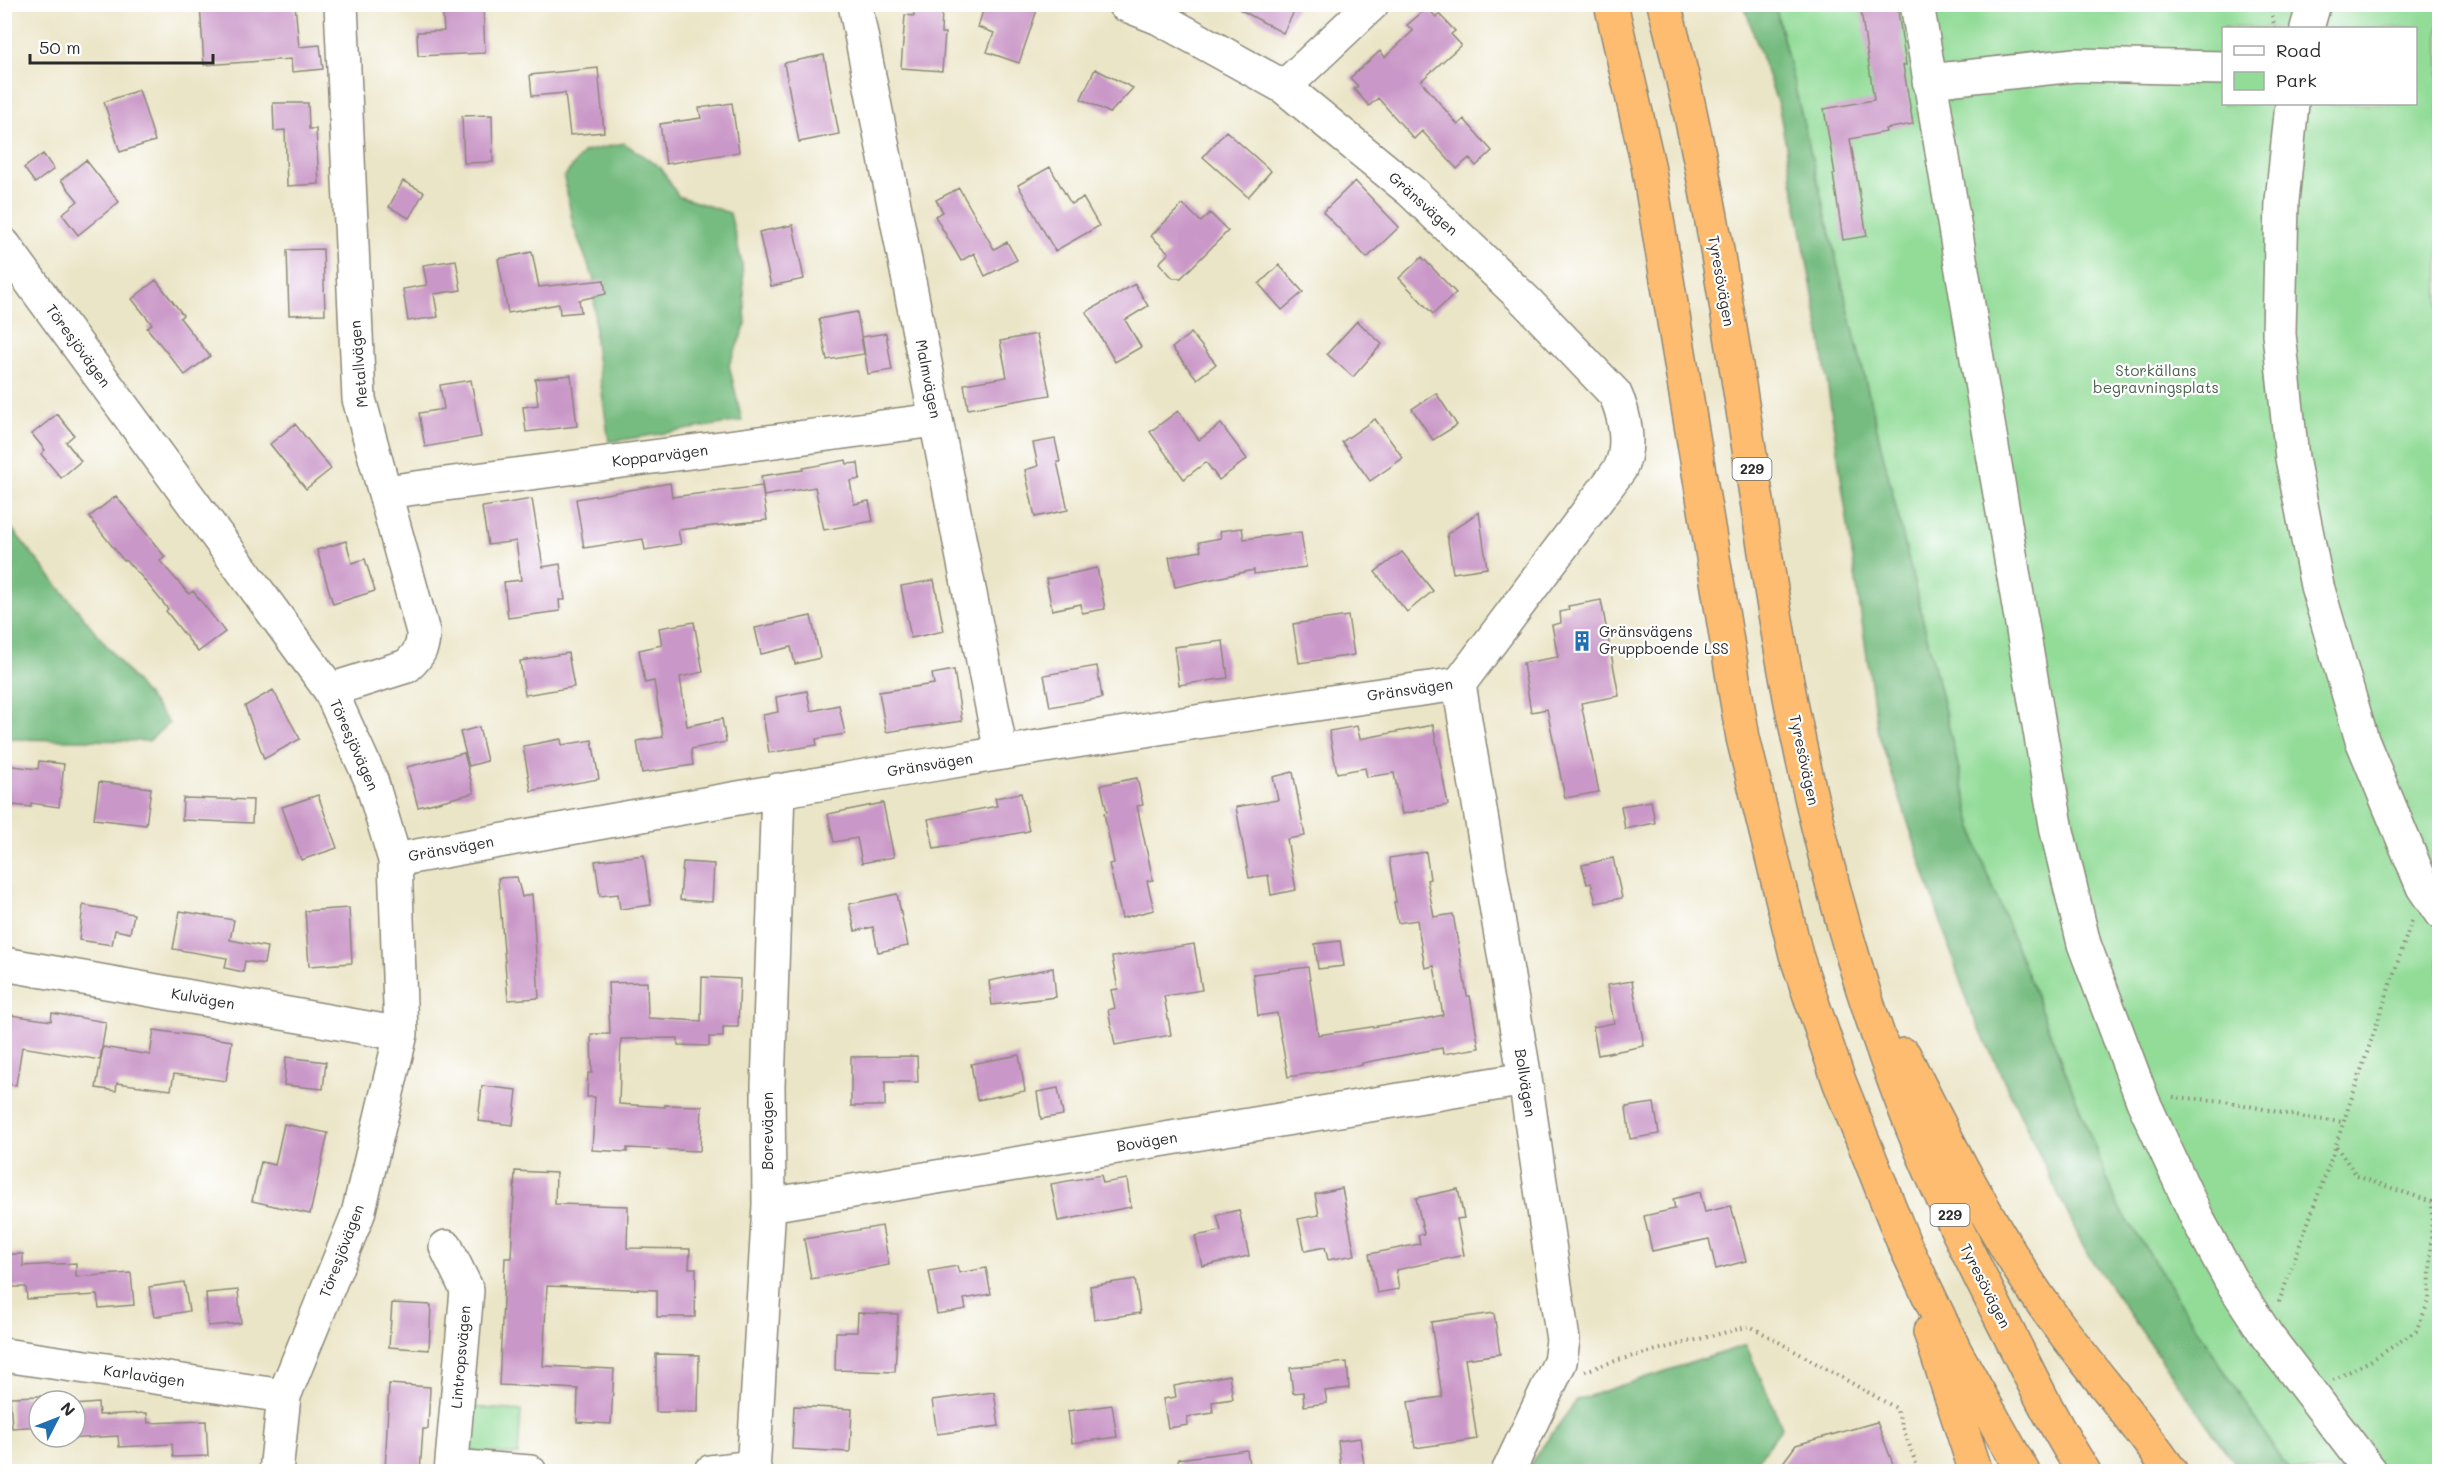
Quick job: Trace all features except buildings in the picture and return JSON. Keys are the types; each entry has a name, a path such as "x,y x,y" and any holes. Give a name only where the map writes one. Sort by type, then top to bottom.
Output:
{"highway":[{"path":"1611,4 1648,165 1743,738 1796,955 1843,1092 1903,1241 1955,1350 2023,1472"},
{"name":"Tyresövägen","path":"1664,4 1697,146 1781,645 1810,791 1849,943 1906,1114 1962,1242 2063,1440 2084,1472"},
{"path":"1849,943 1945,1138 2021,1271 2062,1330 2171,1472"},
{"path":"1903,1241 1939,1365 1976,1472"}],"street":[{"name":"Metallvägen","path":"330,690 407,666 416,657 424,641 359,399 341,4"},
{"name":"Malmvägen","path":"855,4 1001,753"},
{"name":"Gränsvägen","path":"395,860 778,790 1001,753 1263,711 1459,684 1625,460 1626,444 1622,411 1615,394 1527,302 1411,191 1284,87 1159,18 1124,4"},
{"path":"1284,87 1372,4"},
{"path":"1917,4 2057,831 2084,945 2143,1101 2198,1220 2230,1279 2308,1393 2371,1472"},
{"path":"2307,27 2313,4"},
{"path":"1929,81 2075,65 2222,68"},
{"path":"2292,105 2282,201 2279,334 2292,458 2317,586 2362,740 2431,899"},
{"name":"Töresjövägen","path":"4,245 330,690 371,780 395,860 401,1034 358,1214 284,1396 276,1472"},
{"name":"Kopparvägen","path":"385,492 935,420"},
{"name":"Bollvägen","path":"1459,684 1525,1079 1563,1340 1560,1362 1508,1472"},
{"name":"Borevägen","path":"754,1469 769,1204 768,1086 778,790"},
{"name":"Kulvägen","path":"4,964 401,1034"},
{"name":"Bovägen","path":"769,1204 1525,1079"},
{"name":"Lintropsvägen","path":"446,1247 467,1290 452,1469"},
{"name":"Karlavägen","path":"4,1355 284,1396"},
{"path":"452,1469 530,1472"},
{"path":"710,1472 754,1469"}],"path":[{"path":"2269,4 2275,27"},
{"path":"2267,1336 2344,1122 2431,899"},
{"path":"2143,1101 2159,1097 2224,1101 2306,1118 2344,1122"},
{"path":"2336,1145 2357,1176 2432,1202"},
{"path":"2308,1393 2372,1360 2416,1331 2429,1301 2432,1202 2439,1193"},
{"path":"1551,1383 1618,1360 1750,1326 1896,1408 1919,1472"},
{"path":"4,1468 13,1472"}],"green space":[{"path":"1744,5 1775,5 1978,849 2117,1204 2289,1471 2244,1471 2232,1460 2086,1252 1969,1007 1878,732 1820,333 1779,108"},
{"name":"Storkällans begravningsplats","path":"1775,5 2439,5 2439,1471 2289,1471 2117,1204 1978,849"},
{"path":"624,143 661,168 678,196 730,213 742,264 746,324 729,365 742,421 609,442 595,343 594,280 573,225 564,177 584,152"},
{"path":"4,519 169,723 149,741 5,739"},
{"path":"1746,1345 1782,1427 1750,1471 1524,1472 1577,1400"},
{"path":"470,1407 521,1411 518,1455 468,1451"}],"place":[{"name":"Gränsvägens Gruppboende LSS","path":"1582,641"}]}
